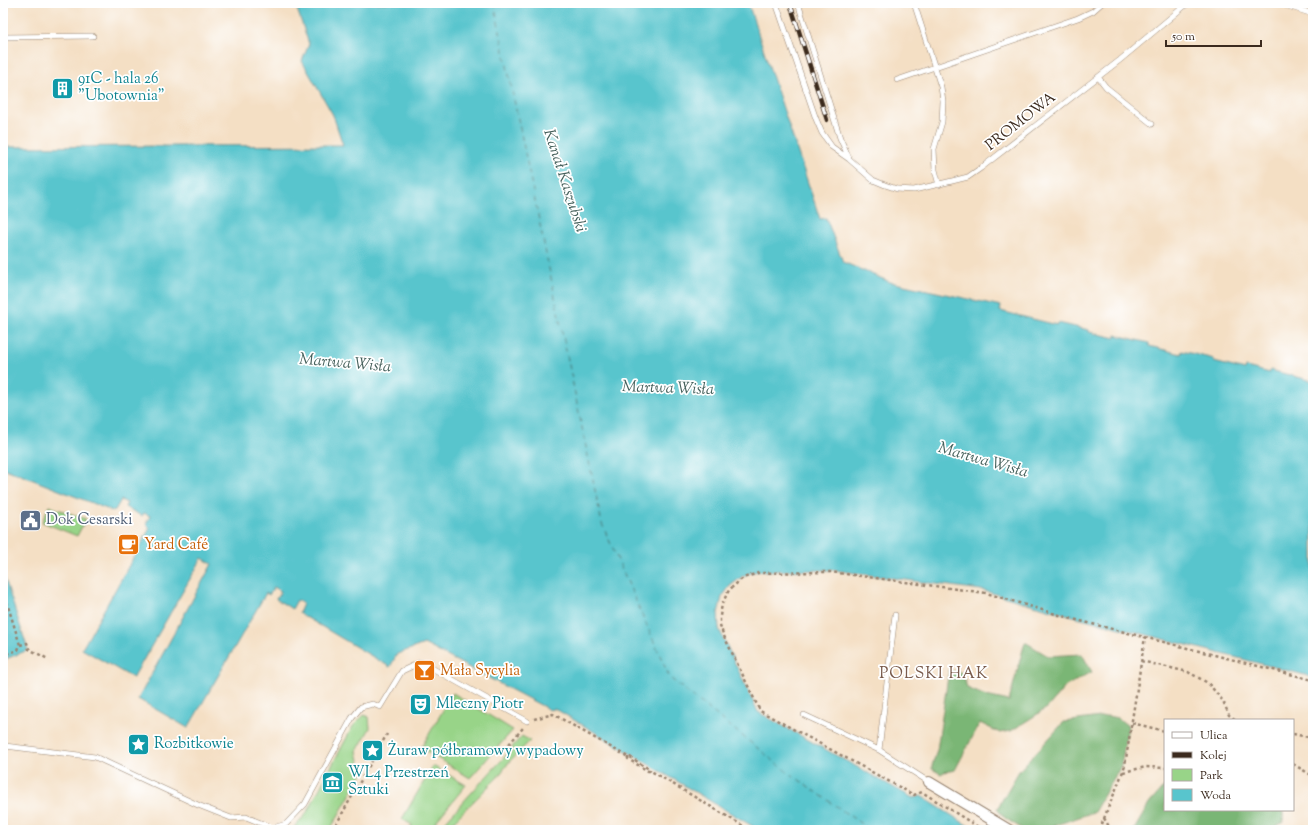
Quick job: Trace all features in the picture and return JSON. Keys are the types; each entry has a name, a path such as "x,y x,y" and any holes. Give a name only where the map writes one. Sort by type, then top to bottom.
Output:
{"street":[{"path":"930,782 1009,830"}],"lane":[{"name":"PROMOWA","path":"776,3 816,120 822,133 832,147 849,159 873,180 897,189 914,190 968,177 1098,77 1188,3"},
{"path":"798,3 840,138 849,159"},
{"path":"914,3 934,68 942,87 942,122 934,148 935,170 939,185"},
{"path":"897,80 1078,18 1093,11 1102,3"},
{"path":"1278,3 1313,14"},
{"path":"3,37 94,36"},
{"path":"1098,77 1106,87 1152,124"},
{"path":"880,750 895,615"},
{"path":"4,746 95,757 198,805 231,818 246,817 273,828 286,824 305,804 352,718 361,707 373,704 380,707 402,671 421,662 527,721"},
{"path":"804,715 880,750 930,782"}],"path":[{"path":"983,830 922,792 914,795 760,711 720,625 720,610 724,598 729,590 743,578 758,573 831,572 986,593 1069,618 1313,680"},
{"path":"3,590 20,645 18,650 3,655"},
{"path":"1100,829 1123,772 1145,637"},
{"path":"20,645 27,643 29,649 48,659"},
{"path":"1142,662 1188,672 1208,683 1223,701 1229,715 1235,719"},
{"path":"527,721 553,714 630,757 750,830"},
{"path":"1132,723 1164,731"},
{"path":"333,830 387,734"},
{"path":"510,744 518,734"},
{"path":"1294,734 1313,738"},
{"path":"1294,765 1313,776"},
{"path":"1123,772 1146,767 1164,768"},
{"path":"1104,818 1111,830"}],"green space":[{"path":"49,506 86,519 77,536 42,522"},
{"path":"1025,642 1048,656 1082,654 1092,672 1066,686 1047,708 1011,731 1000,733 980,723 955,770 941,774 932,769 937,750 949,670 963,673 967,688 986,696 1009,701"},
{"path":"453,693 513,730 470,778 421,748"},
{"path":"364,715 369,717 370,728 357,751 362,774 330,830 292,830 306,814 353,726"},
{"path":"1107,716 1118,718 1128,726 1121,766 1094,812 1044,830 1024,830 1005,818 997,809 1019,771 1064,722"},
{"path":"522,736 530,741 510,761 497,778 445,830 438,830 513,748 512,747"},
{"path":"433,766 466,785 429,830 409,830 412,825 402,819"},
{"path":"1164,788 1164,811 1283,811 1283,823 1277,825 1280,830 1134,830 1149,804"}],"water":[{"path":"295,3 748,3 820,219 826,218 843,262 890,282 1001,306 1000,311 1057,325 1058,323 1089,330 1089,332 1116,338 1116,335 1149,343 1149,346 1181,354 1182,351 1214,359 1214,362 1245,370 1246,367 1270,373 1270,370 1313,381 1313,677 1069,615 981,590 833,570 753,572 743,576 730,586 722,597 718,613 719,629 758,712 913,798 921,796 975,830 759,830 554,708 553,710 550,710 424,644 397,654 390,667 299,613 303,604 297,600 292,609 276,599 281,591 274,587 269,595 266,593 188,728 138,699 212,564 202,558 133,678 82,649 150,528 146,524 150,516 144,513 142,516 125,507 127,503 121,500 115,510 112,511 3,468 3,147 343,145 333,115 302,61 309,44"},
{"path":"3,573 28,650 3,660"}],"ferry route":[{"path":"494,3 602,524 670,678 785,770 870,830"}],"railway":[{"path":"790,3 827,120"}],"place":[{"name":"91C - hala 26 \"Ubotownia\"","path":"63,88"},
{"name":"Dok Cesarski","path":"30,520"},
{"name":"Yard Café","path":"129,545"},
{"name":"Mała Sycylia","path":"425,671"},
{"name":"Mleczny Piotr","path":"421,704"},
{"name":"Rozbitkowie","path":"138,744"},
{"name":"Żuraw półbramowy wypadowy","path":"372,751"},
{"name":"WL4 Przestrzeń Sztuki","path":"333,782"}],"district":[{"name":"POLSKI HAK","path":"934,674"}],"water label":[{"name":"Kanał Kaszubski","path":"564,181"},
{"name":"Martwa Wisła","path":"345,364"},
{"name":"Martwa Wisła","path":"668,389"},
{"name":"Martwa Wisła","path":"983,461"}]}
